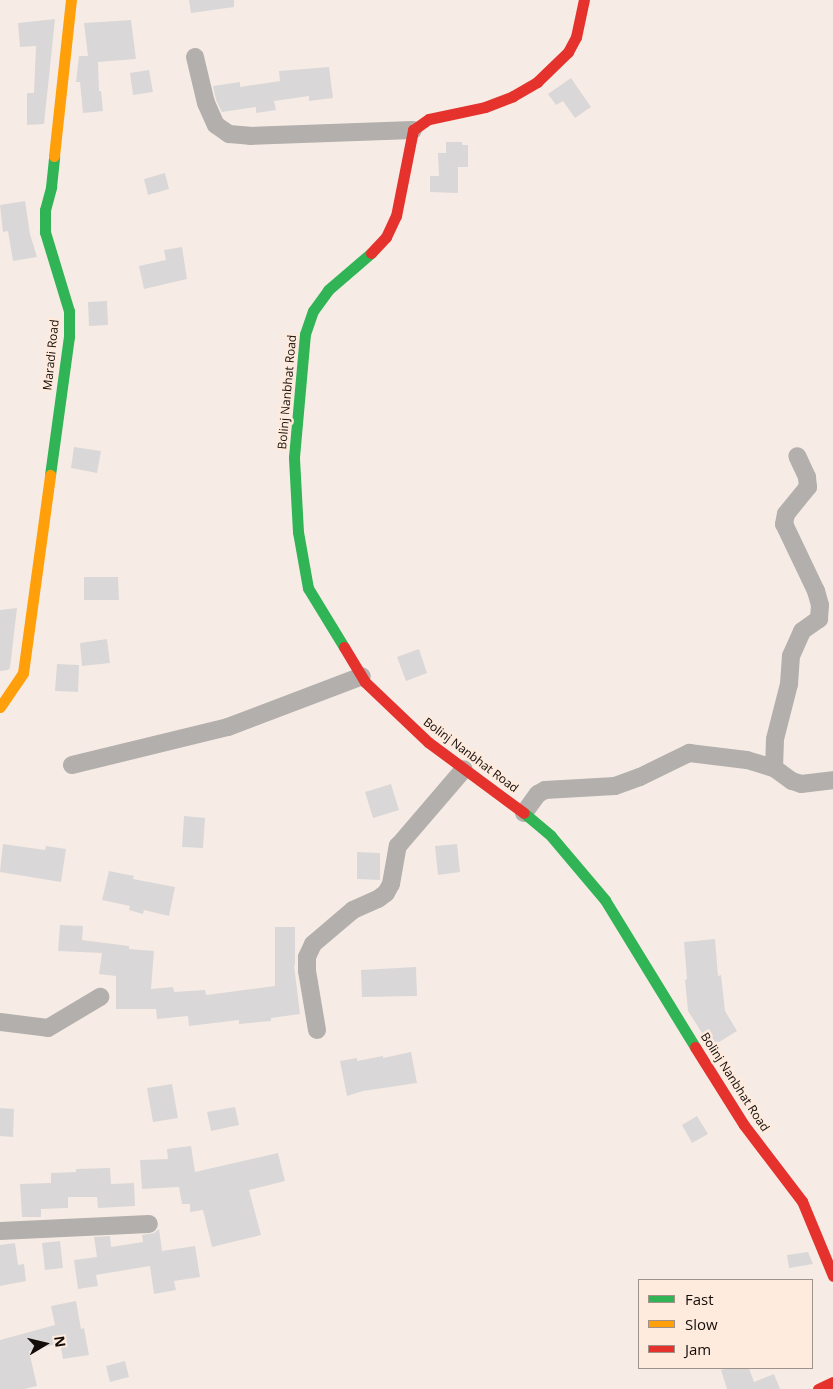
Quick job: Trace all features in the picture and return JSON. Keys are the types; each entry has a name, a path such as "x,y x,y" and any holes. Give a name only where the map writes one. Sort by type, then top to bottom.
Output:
{"street":[{"name":"Maradi Road","path":"0,708 23,673 69,337 69,311 45,232 45,210 51,188 71,0"},
{"path":"195,57 206,104 216,125 229,134 250,136 413,130 429,119 485,107 513,96 537,82 555,67 568,52 576,37 584,0"},
{"name":"Bolinj Nanbhat Road","path":"413,130 396,216 386,237 377,248 328,290 313,311 305,334 294,457 298,532 308,588 362,676 399,715 464,769 524,813 551,836 605,900 649,975 744,1125 802,1201 833,1276"},
{"path":"774,768 776,738 789,684 791,656 802,631 819,619 820,605 816,591 784,524 786,514 808,487 807,477 797,456"},
{"path":"72,765 228,727 362,676"},
{"path":"524,813 538,794 545,790 615,786 689,753 747,760 774,768 792,781 801,784 833,780"},
{"path":"317,1030 307,971 307,957 313,944 353,910 378,899 386,893 391,884 398,846 464,769"},
{"path":"0,1022 48,1028 100,997"},
{"path":"0,1231 148,1224"},
{"path":"818,1389 833,1382"}],"building":[{"path":"189,0 234,0 234,7 191,13"},
{"path":"55,19 44,124 27,125 27,93 34,93 36,46 20,47 18,23"},
{"path":"131,20 136,59 98,62 99,91 101,91 103,111 83,113 80,82 76,82 79,56 88,56 84,23"},
{"path":"329,67 333,98 309,101 309,96 274,101 276,110 256,113 256,107 222,112 216,100 213,86 240,82 240,87 280,81 279,71"},
{"path":"149,70 153,92 133,95 130,73"},
{"path":"571,78 591,107 575,118 563,101 556,105 548,94"},
{"path":"446,142 462,142 462,145 468,145 468,167 458,167 458,193 430,192 430,176 439,176 438,153 446,153"},
{"path":"165,173 169,189 148,195 144,179"},
{"path":"25,201 30,234 37,257 13,261 8,231 3,232 0,205"},
{"path":"182,247 187,279 144,289 139,266 166,260 164,250"},
{"path":"107,301 108,325 89,326 88,302"},
{"path":"74,447 101,451 97,473 71,468"},
{"path":"84,577 118,577 119,600 84,600"},
{"path":"17,608 10,668 0,671 0,610"},
{"path":"107,639 110,663 82,666 80,643"},
{"path":"419,649 427,673 406,681 397,657"},
{"path":"57,664 79,665 78,692 55,691"},
{"path":"391,784 399,810 373,818 365,792"},
{"path":"184,816 205,818 203,848 182,847"},
{"path":"3,844 45,850 46,846 66,849 61,882 0,872"},
{"path":"457,844 460,872 438,875 435,846"},
{"path":"357,852 380,853 380,880 357,879"},
{"path":"109,871 134,876 133,879 175,887 169,916 144,910 143,914 129,910 130,906 102,900"},
{"path":"60,925 83,926 82,940 129,946 129,949 154,951 151,989 173,987 174,992 205,990 206,995 275,986 275,927 295,927 294,965 300,1014 271,1018 271,1021 239,1024 239,1020 189,1026 188,1016 157,1019 156,1009 116,1009 116,976 99,974 102,953 58,951"},
{"path":"715,939 718,976 721,975 725,1011 737,1031 711,1047 688,1011 684,942"},
{"path":"416,967 417,996 362,997 361,970"},
{"path":"411,1052 417,1083 363,1091 347,1096 340,1061 357,1058 357,1061 383,1056 383,1058"},
{"path":"172,1084 178,1118 153,1122 147,1088"},
{"path":"235,1107 239,1125 211,1131 207,1112"},
{"path":"0,1108 14,1109 13,1137 0,1136"},
{"path":"697,1116 708,1134 692,1143 682,1125"},
{"path":"191,1146 195,1172 278,1153 285,1181 249,1190 261,1235 212,1247 203,1210 190,1212 190,1204 182,1204 179,1187 142,1189 140,1160 168,1159 167,1149"},
{"path":"110,1168 111,1184 134,1183 135,1206 98,1208 97,1197 68,1197 68,1208 41,1209 41,1217 22,1217 20,1184 51,1183 51,1173 76,1172 76,1169"},
{"path":"159,1229 162,1251 195,1246 200,1277 174,1281 176,1290 154,1294 150,1266 96,1275 98,1286 78,1289 74,1260 97,1257 94,1237 110,1236 111,1247 143,1242 142,1235 154,1233"},
{"path":"60,1241 63,1268 45,1270 42,1243"},
{"path":"15,1243 18,1265 24,1264 26,1281 0,1286 0,1245"},
{"path":"808,1252 813,1264 789,1268 787,1255"},
{"path":"76,1301 81,1329 84,1328 89,1355 63,1359 60,1343 29,1351 37,1386 24,1389 0,1389 0,1340 55,1325 51,1306"},
{"path":"125,1361 129,1377 110,1382 106,1366"},
{"path":"749,1369 754,1382 774,1374 780,1389 727,1389 721,1370"}],"traffic: fast":[{"path":"50,475 69,337 69,311 45,232 45,210 51,187 54,156"},
{"path":"344,647 308,588 298,532 294,457 305,334 313,311 328,290 371,253"},
{"path":"524,813 551,836 605,900 695,1047"}],"traffic: slow":[{"path":"54,156 71,0"},
{"path":"0,707 23,673 50,475"}],"traffic: jam":[{"path":"371,253 386,237 396,216 413,130 429,119 485,107 513,96 537,82 568,52 576,37 584,0"},
{"path":"344,647 365,682 428,742 524,813"},
{"path":"695,1047 744,1125 802,1201 833,1276"},
{"path":"818,1389 833,1382"}]}
